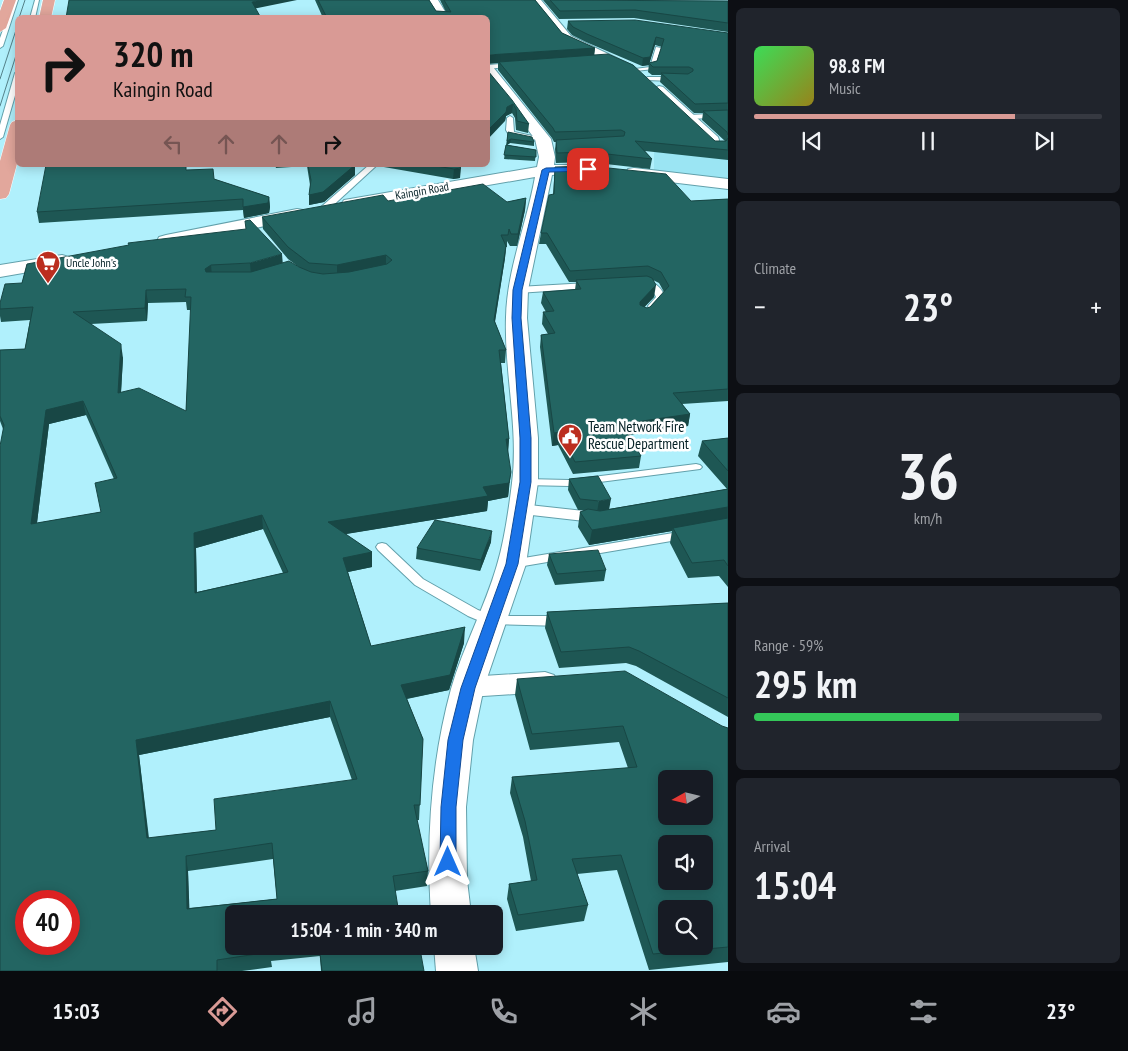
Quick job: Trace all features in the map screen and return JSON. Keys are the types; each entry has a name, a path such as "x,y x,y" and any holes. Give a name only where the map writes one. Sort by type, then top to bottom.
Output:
{"highway":[{"path":"45,0 45,15"},
{"path":"0,28 11,3"},
{"path":"0,194 13,160 15,144"}],"street":[{"path":"432,0 440,15"},
{"path":"536,0 567,38 637,70 690,117 719,146"},
{"path":"554,24 572,23"},
{"path":"450,905 448,880 448,807 456,740 468,688 512,564 526,482 526,438 516,318 518,290 546,151 512,97 490,70"},
{"name":"Kaingin Road","path":"490,166 546,151 581,169"},
{"name":"Kaingin Road","path":"152,244 254,227 485,167"},
{"path":"617,171 728,184"},
{"path":"0,271 78,257"},
{"path":"520,509 597,519 615,515"},
{"path":"468,688 567,680"},
{"path":"455,955 457,971"}],"lane":[{"path":"34,15 45,0"},
{"path":"0,46 11,3"},
{"path":"637,70 653,67 658,48"},
{"path":"599,60 612,59"},
{"path":"490,68 516,65"},
{"path":"648,80 678,79"},
{"path":"0,137 15,83"},
{"path":"690,117 728,115"},
{"path":"510,118 509,130 511,134 546,151"},
{"path":"324,209 371,167"},
{"path":"630,283 650,283 659,292 661,297 644,315"},
{"path":"518,290 601,285"},
{"path":"526,482 569,483 696,467"},
{"path":"512,564 698,532"},
{"path":"382,548 419,582 431,590 473,614 492,621 578,620"}],"shaded area":[{"path":"654,148 728,149 728,181 654,172"}],"building":[{"path":"69,0 260,0 252,2 259,15 66,15"},
{"path":"318,0 429,0 436,11 451,12 444,0 535,0 562,33 595,48 490,55 490,15 326,15"},
{"path":"550,0 728,1 728,23 635,10 560,11"},
{"path":"635,20 728,33 728,103 695,104 661,73 688,74 693,69 689,67 653,67 649,63 657,61 664,39 656,37 650,57 643,58 587,34 573,27 568,21"},
{"path":"608,54 633,65 715,141 726,141 728,138 728,150 635,141 652,159 589,152 557,153 556,140 624,136 625,132 621,130 555,132 499,62"},
{"path":"490,73 529,124 517,121 516,109 513,104 507,107 506,112 490,128"},
{"path":"728,110 728,135 703,111"},
{"path":"508,132 532,137 534,142 511,139 507,141"},
{"path":"506,145 536,150 536,157 504,155"},
{"path":"589,166 666,174 691,201 728,199 728,389 673,393 690,414 622,424 641,456 575,462 560,432 554,433 541,335 555,333 543,312 554,311 543,292 581,289 576,280 647,276 652,278 656,285 640,302 640,305 647,308 669,286 661,272 648,266 570,271 547,233 541,233 549,195 554,194 555,167"},
{"path":"46,167 186,167 186,170 213,169 214,179 269,197 268,203 243,207 243,199 37,212"},
{"path":"308,167 353,167 323,192 309,195 311,180"},
{"path":"442,167 461,168 454,169"},
{"path":"483,184 507,202 526,198 518,234 511,234 509,229 508,235 501,235 506,246 494,320 506,350 499,350 509,439 506,439 511,472 509,483 483,487 488,496 328,522 372,552 343,558 371,646 465,627 450,675 401,685 423,739 420,805 414,805 428,871 393,876 398,905 225,905 225,955 250,955 217,960 217,971 0,971 0,446 4,425 0,416 0,350 25,349 33,307 0,309 0,303 5,284 22,283 27,264 129,245 128,243 246,229 245,221 250,220 282,254 250,263 211,265 205,269 206,272 251,272 289,261 311,272 323,274 349,272 387,264 392,260 386,255 337,265 309,263 288,247 262,217 383,195 388,201","holes":["186,289 185,297 191,297 186,411 139,388 118,393 121,344 73,312 145,308 146,290","83,401 117,478 95,483 101,512 31,524 46,410","262,515 288,572 195,593 194,533","330,701 357,779 214,799 216,830 147,838 136,740","272,843 277,899 187,909 186,856"]},
{"path":"728,438 728,471 702,441"},
{"path":"598,476 611,499 599,501 580,499 569,479"},
{"path":"728,489 728,507 592,530 580,512 588,509 600,511"},
{"path":"728,518 728,566 724,560 692,563 673,528"},
{"path":"435,520 492,531 481,560 417,548"},
{"path":"598,550 606,570 557,574 549,554"},
{"path":"728,603 728,698 629,647 561,652 547,612"},
{"path":"625,671 728,728 728,947 713,948 713,900 658,900 658,954 653,954 621,855 572,859 588,905 518,915 509,884 537,880 525,821 512,777 637,767 623,726 532,734 517,679"},
{"path":"320,955 421,955 424,971 322,971"}],"tram line":[{"path":"20,15 25,0"},
{"path":"0,79 15,33"},
{"path":"0,106 15,58"}],"place":[{"name":"Uncle John's","path":"48,284"},
{"name":"Team Network Fire Rescue Department","path":"570,457"}],"route":[{"path":"448,862 448,807 456,740 468,688 512,564 526,482 526,438 516,318 518,290 546,170 588,169"}]}
